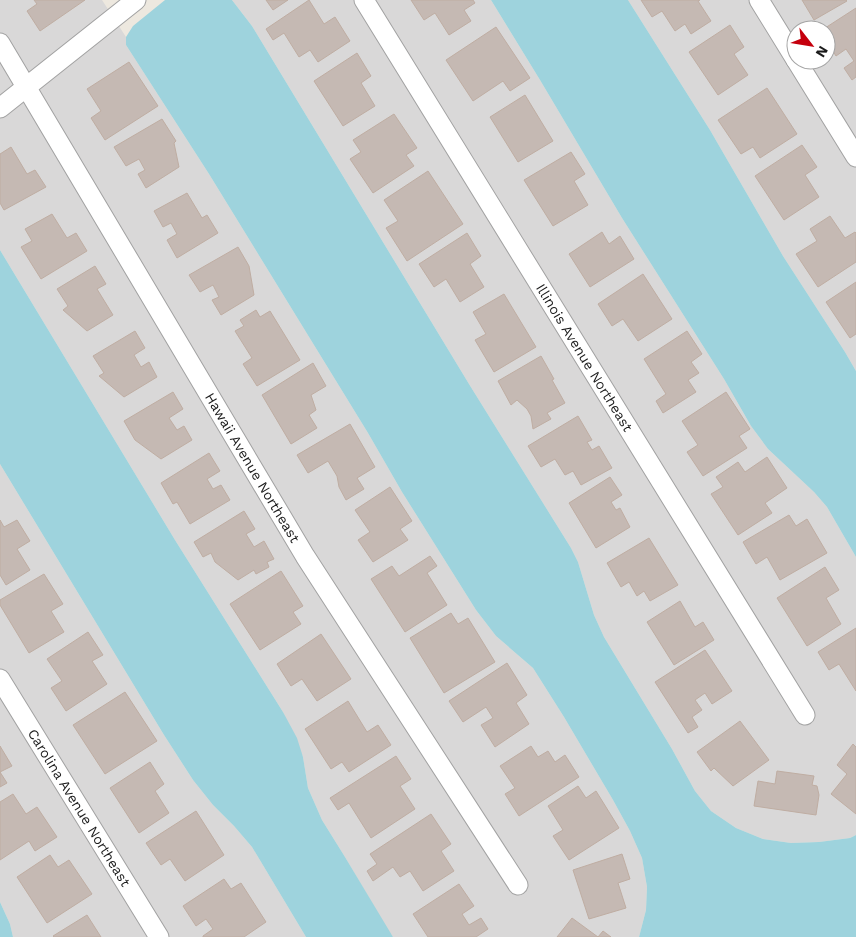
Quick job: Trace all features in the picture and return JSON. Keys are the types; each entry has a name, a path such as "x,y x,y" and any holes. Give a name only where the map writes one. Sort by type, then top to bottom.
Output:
{"street":[{"path":"0,108 136,0"},
{"name":"Illinois Avenue Northeast","path":"364,0 804,715"},
{"path":"759,0 786,44"},
{"name":"Hawaii Avenue Northeast","path":"0,42 305,556 518,885"},
{"path":"802,70 856,157"},
{"name":"Carolina Avenue Northeast","path":"0,679 159,937"}],"shaded area":[{"path":"0,0 102,0 126,37 126,45 209,174 476,610 496,636 533,668 613,800 642,858 647,887 646,910 639,937 393,937 389,932 322,820 308,788 303,757 283,712 175,540 0,250"},
{"path":"232,0 491,0 622,218 724,379 751,426 768,449 814,492 827,507 856,557 856,835 850,838 819,842 791,843 763,839 736,828 711,811 695,791 672,749 604,637 594,615 578,562 571,548 469,384 252,26"},
{"path":"628,0 856,0 856,371 783,256 710,130"},
{"path":"0,464 193,780 213,805 252,847 306,937 13,937 10,924 0,902"}],"water":[{"path":"165,0 232,0 252,26 469,384 571,548 578,562 594,615 604,637 672,749 695,791 711,811 736,828 763,839 791,843 819,842 850,838 856,835 856,937 639,937 646,910 647,887 642,858 613,800 533,668 496,636 476,610 209,174 126,45 126,37 133,26"},
{"path":"491,0 628,0 710,130 783,256 856,371 856,557 827,507 814,492 768,449 751,426 724,379 622,218"},
{"path":"0,250 175,540 283,712 297,738 303,757 308,788 322,820 393,937 306,937 252,847 213,805 193,780 0,464"},
{"path":"0,902 10,924 13,937 0,937"}],"building":[{"path":"34,0 85,0 40,31 27,11 37,4"},
{"path":"266,0 288,0 273,10"},
{"path":"309,0 324,24 335,17 350,41 318,62 310,50 299,57 284,33 273,40 266,29"},
{"path":"411,0 473,0 475,3 464,10 471,21 449,35 435,13 424,20"},
{"path":"641,0 700,0 698,1 711,21 691,34 685,24 675,31 662,11 652,17"},
{"path":"802,0 847,1 814,20"},
{"path":"856,8 856,77 852,80 844,68 854,61 846,49 836,56 836,21"},
{"path":"730,25 744,47 734,54 748,75 718,95 689,52"},
{"path":"496,27 530,78 510,91 503,81 473,101 446,60"},
{"path":"357,53 371,76 361,83 375,106 343,126 314,81"},
{"path":"129,62 158,106 105,140 91,118 101,111 87,89"},
{"path":"767,88 797,134 760,158 753,147 741,154 718,120"},
{"path":"525,95 553,141 518,162 490,117"},
{"path":"394,114 417,148 406,155 414,166 373,193 350,159 361,152 353,140"},
{"path":"162,119 176,141 174,143 179,167 146,188 138,174 145,170 139,159 126,166 114,147"},
{"path":"802,145 817,167 805,175 819,197 784,220 755,176"},
{"path":"11,147 27,174 35,170 46,187 4,210 0,203 0,154"},
{"path":"571,152 585,174 574,181 588,205 553,226 524,180"},
{"path":"428,171 463,224 407,261 386,228 398,221 384,200"},
{"path":"187,193 202,218 207,215 218,233 177,258 167,240 177,234 171,223 163,227 154,211"},
{"path":"52,214 67,238 76,233 87,251 41,279 21,247 32,241 25,229"},
{"path":"830,216 845,238 856,233 856,262 818,287 796,254 817,241 810,229"},
{"path":"602,232 609,244 620,236 634,259 590,287 569,254"},
{"path":"467,233 481,256 470,264 484,287 460,302 446,279 434,287 419,264"},
{"path":"238,247 249,266 254,295 221,315 212,300 219,297 213,285 200,292 189,275"},
{"path":"95,266 106,284 97,289 113,315 87,331 63,310 68,306 57,289"},
{"path":"643,274 672,319 638,341 623,319 612,326 598,304"},
{"path":"856,282 856,334 850,338 826,302"},
{"path":"504,294 536,347 494,372 475,340 486,334 473,312"},
{"path":"256,310 260,317 270,311 300,360 257,386 243,364 252,358 235,331 244,326 240,320"},
{"path":"135,331 145,348 134,355 141,367 149,362 157,377 124,397 99,376 104,373 93,356"},
{"path":"687,331 702,354 691,362 699,373 688,380 696,392 663,413 656,401 666,394 644,359"},
{"path":"541,356 565,403 547,413 551,419 533,429 531,416 527,409 517,400 511,405 498,381"},
{"path":"313,363 326,386 311,395 316,410 309,415 317,428 291,444 262,395"},
{"path":"173,392 183,409 169,418 177,430 184,426 192,440 161,459 135,440 124,421"},
{"path":"726,392 750,429 739,436 747,448 703,476 687,452 698,445 682,421"},
{"path":"578,416 592,440 587,442 592,450 599,446 612,468 581,485 573,471 565,475 555,459 541,467 528,446"},
{"path":"350,424 375,467 357,478 364,489 346,500 339,487 337,476 328,461 308,473 297,455"},
{"path":"209,453 220,471 207,479 213,489 221,485 230,500 190,524 177,502 173,504 161,483"},
{"path":"767,457 787,488 765,503 772,513 738,535 711,494 723,487 716,477 738,462 745,472"},
{"path":"610,477 622,495 611,502 616,510 620,508 630,527 596,548 569,503"},
{"path":"390,487 412,521 400,529 408,540 373,562 358,540 370,532 355,510"},
{"path":"244,511 255,529 246,534 254,547 264,541 274,559 267,562 269,567 256,574 254,570 238,580 215,562 211,553 203,557 194,542"},
{"path":"789,515 796,526 807,519 827,553 780,580 767,557 756,564 743,542"},
{"path":"0,520 4,527 17,520 30,541 17,549 30,570 6,585 0,575"},
{"path":"649,538 678,585 650,601 644,591 637,596 629,582 621,587 607,563"},
{"path":"430,556 437,566 427,573 447,605 405,632 371,579 392,566 399,576"},
{"path":"825,567 839,590 826,598 841,624 807,646 777,598"},
{"path":"281,571 303,606 293,612 301,624 260,650 230,604"},
{"path":"44,574 63,604 51,611 64,632 29,653 0,605 0,600"},
{"path":"680,601 695,627 703,622 714,640 674,665 647,622"},
{"path":"451,613 458,624 468,618 495,662 444,693 410,638"},
{"path":"856,628 856,691 839,664 829,670 818,652"},
{"path":"88,632 103,655 92,661 107,684 66,711 51,688 62,681 47,659"},
{"path":"321,634 351,679 317,701 302,679 291,686 277,664"},
{"path":"705,650 732,691 712,704 705,693 695,700 702,710 692,717 698,727 688,733 655,682"},
{"path":"507,663 527,695 516,703 529,724 495,747 481,725 493,718 486,707 463,722 449,701"},
{"path":"125,692 157,741 105,774 73,725"},
{"path":"348,701 367,732 378,725 391,745 349,772 342,762 331,769 305,729"},
{"path":"740,721 769,760 733,786 714,768 711,771 697,752"},
{"path":"853,744 856,747 856,814 831,794 847,774 837,765"},
{"path":"0,746 12,766 0,772"},
{"path":"531,746 538,757 548,751 555,762 565,755 579,777 519,816 505,794 515,788 500,766"},
{"path":"396,756 411,779 400,786 415,809 371,838 349,803 338,810 330,798"},
{"path":"150,762 164,784 155,791 169,813 139,833 110,788"},
{"path":"777,771 814,776 812,785 817,786 819,795 816,815 754,806 758,781 775,784"},
{"path":"0,772 7,783 0,787"},
{"path":"578,786 586,798 596,791 619,828 569,860 553,836 563,830 548,806"},
{"path":"13,794 26,814 37,807 57,837 35,851 29,841 0,860 0,802"},
{"path":"196,811 224,855 185,881 170,859 161,865 146,843"},
{"path":"431,814 451,844 441,851 454,871 423,891 410,871 400,877 393,867 373,881 367,871 377,864 370,854"},
{"path":"622,854 630,879 618,883 626,908 589,919 573,870"},
{"path":"50,855 58,867 69,860 92,894 47,923 17,877"},
{"path":"224,879 231,889 241,883 266,922 244,937 203,937 213,929 206,919 196,926 183,906"},
{"path":"459,884 474,906 462,914 469,925 481,918 488,929 476,937 428,937 413,914"},
{"path":"87,915 101,937 53,936"},
{"path":"572,918 598,937 557,937"},
{"path":"603,931 611,937 598,937"}]}
